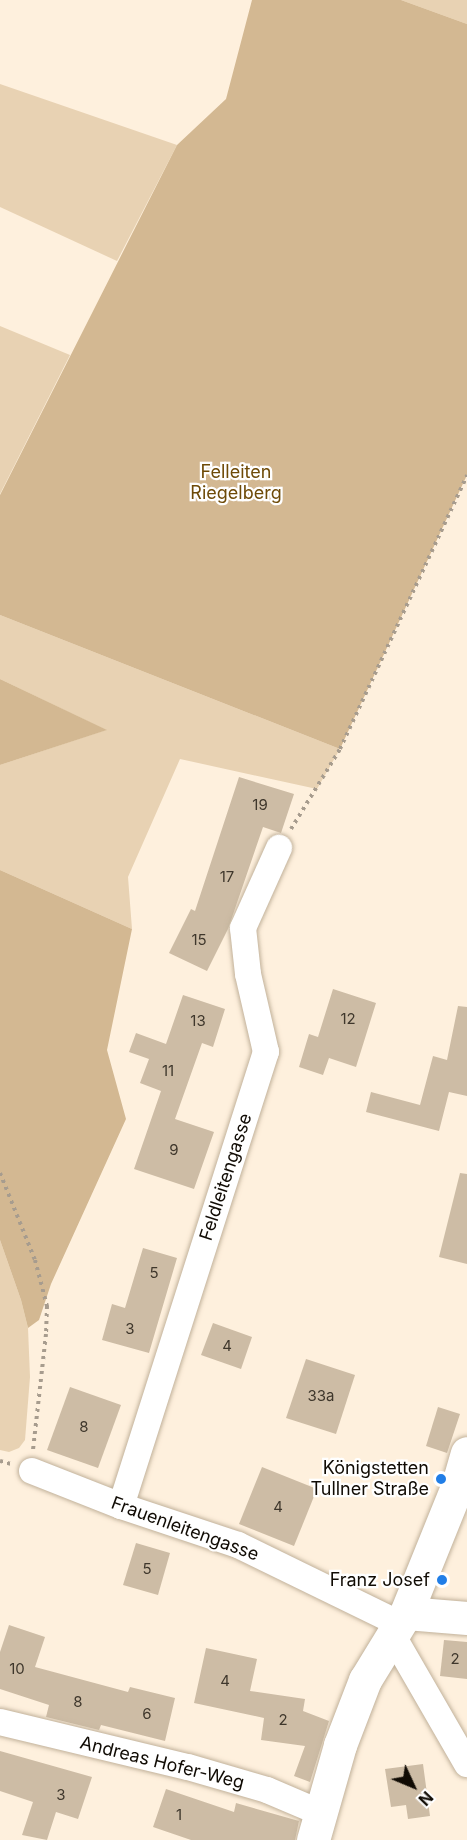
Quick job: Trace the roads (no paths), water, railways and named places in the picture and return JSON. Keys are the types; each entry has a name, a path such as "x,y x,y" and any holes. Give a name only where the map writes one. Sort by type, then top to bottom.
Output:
{"main road":[{"path":"317,1826 340,1745 365,1680 400,1624 458,1484 467,1453"},
{"path":"400,1624 467,1618"}],"street":[{"name":"Feldleitengasse","path":"121,1506 266,1052 248,974 243,928 279,848"},
{"name":"Frauenleitengasse","path":"32,1471 121,1506 238,1545 400,1624"},
{"path":"400,1624 467,1764"},
{"name":"Andreas Hofer-Weg","path":"0,1722 267,1790 317,1826"}],"place":[{"name":"Königstetten Tullner Straße","path":"441,1479"},
{"name":"Franz Josef","path":"442,1580"}],"park label":[{"name":"Felleiten Riegelberg","path":"236,483"}]}
